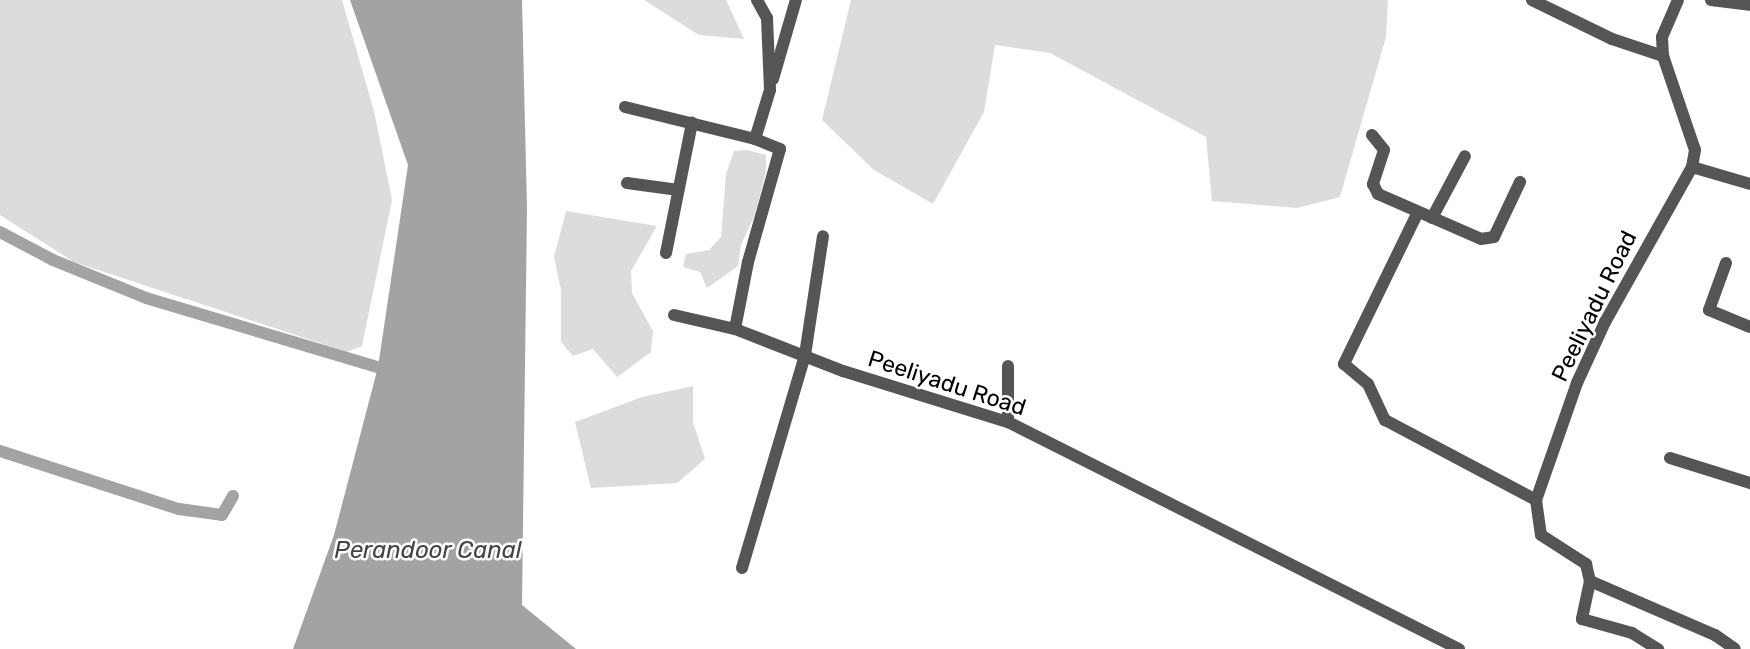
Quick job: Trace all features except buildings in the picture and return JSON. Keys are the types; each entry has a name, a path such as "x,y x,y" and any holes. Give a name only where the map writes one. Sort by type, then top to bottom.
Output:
{"street":[{"path":"757,0 767,18 770,90"},
{"path":"755,139 796,0"},
{"path":"1532,0 1612,39 1663,55"},
{"path":"1678,0 1662,37 1663,55 1695,150 1692,167 1750,184"},
{"path":"1711,0 1750,5"},
{"path":"625,107 755,139 780,149 748,262 735,330"},
{"path":"666,253 692,123"},
{"path":"1372,135 1384,150 1374,188 1416,214 1481,239 1494,237 1520,182"},
{"path":"1432,218 1465,156"},
{"name":"Peeliyadu Road","path":"1590,581 1586,564 1541,535 1536,500 1577,383 1605,321 1692,167"},
{"path":"627,183 679,190"},
{"path":"1416,214 1344,364 1368,384 1385,420 1536,500"},
{"path":"742,568 804,355 823,236"},
{"path":"1727,263 1709,310 1750,327"},
{"name":"Peeliyadu Road","path":"674,316 735,330 1008,422 1459,649"},
{"path":"1008,366 1008,422"},
{"path":"1670,458 1750,483"},
{"path":"1658,649 1632,633 1582,619 1590,581 1715,635 1735,649"}],"shaded area":[{"path":"0,0 342,0 374,111 392,200 362,346 347,352 74,262 0,215"},
{"path":"644,0 726,0 744,39 699,35"},
{"path":"851,0 1388,0 1386,37 1340,197 1297,208 1212,201 1206,137 1050,53 995,45 984,112 933,204 874,170 822,120"},
{"path":"747,150 766,155 766,172 755,214 741,245 738,266 707,288 700,272 683,267 686,254 709,250 721,237 726,174 734,151"},
{"path":"566,211 657,226 631,271 632,293 653,331 651,352 617,377 593,349 573,356 561,342 561,290 554,257"},
{"path":"693,386 693,422 705,459 677,483 591,488 575,422 642,397"}],"water":[{"name":"Perandoor Canal","path":"350,0 522,0 527,208 522,605 576,649 293,649 334,535 378,367 408,165"}],"waterway":[{"path":"0,232 53,260 146,298 378,367"},
{"path":"0,451 179,509 222,515 233,496"}]}
